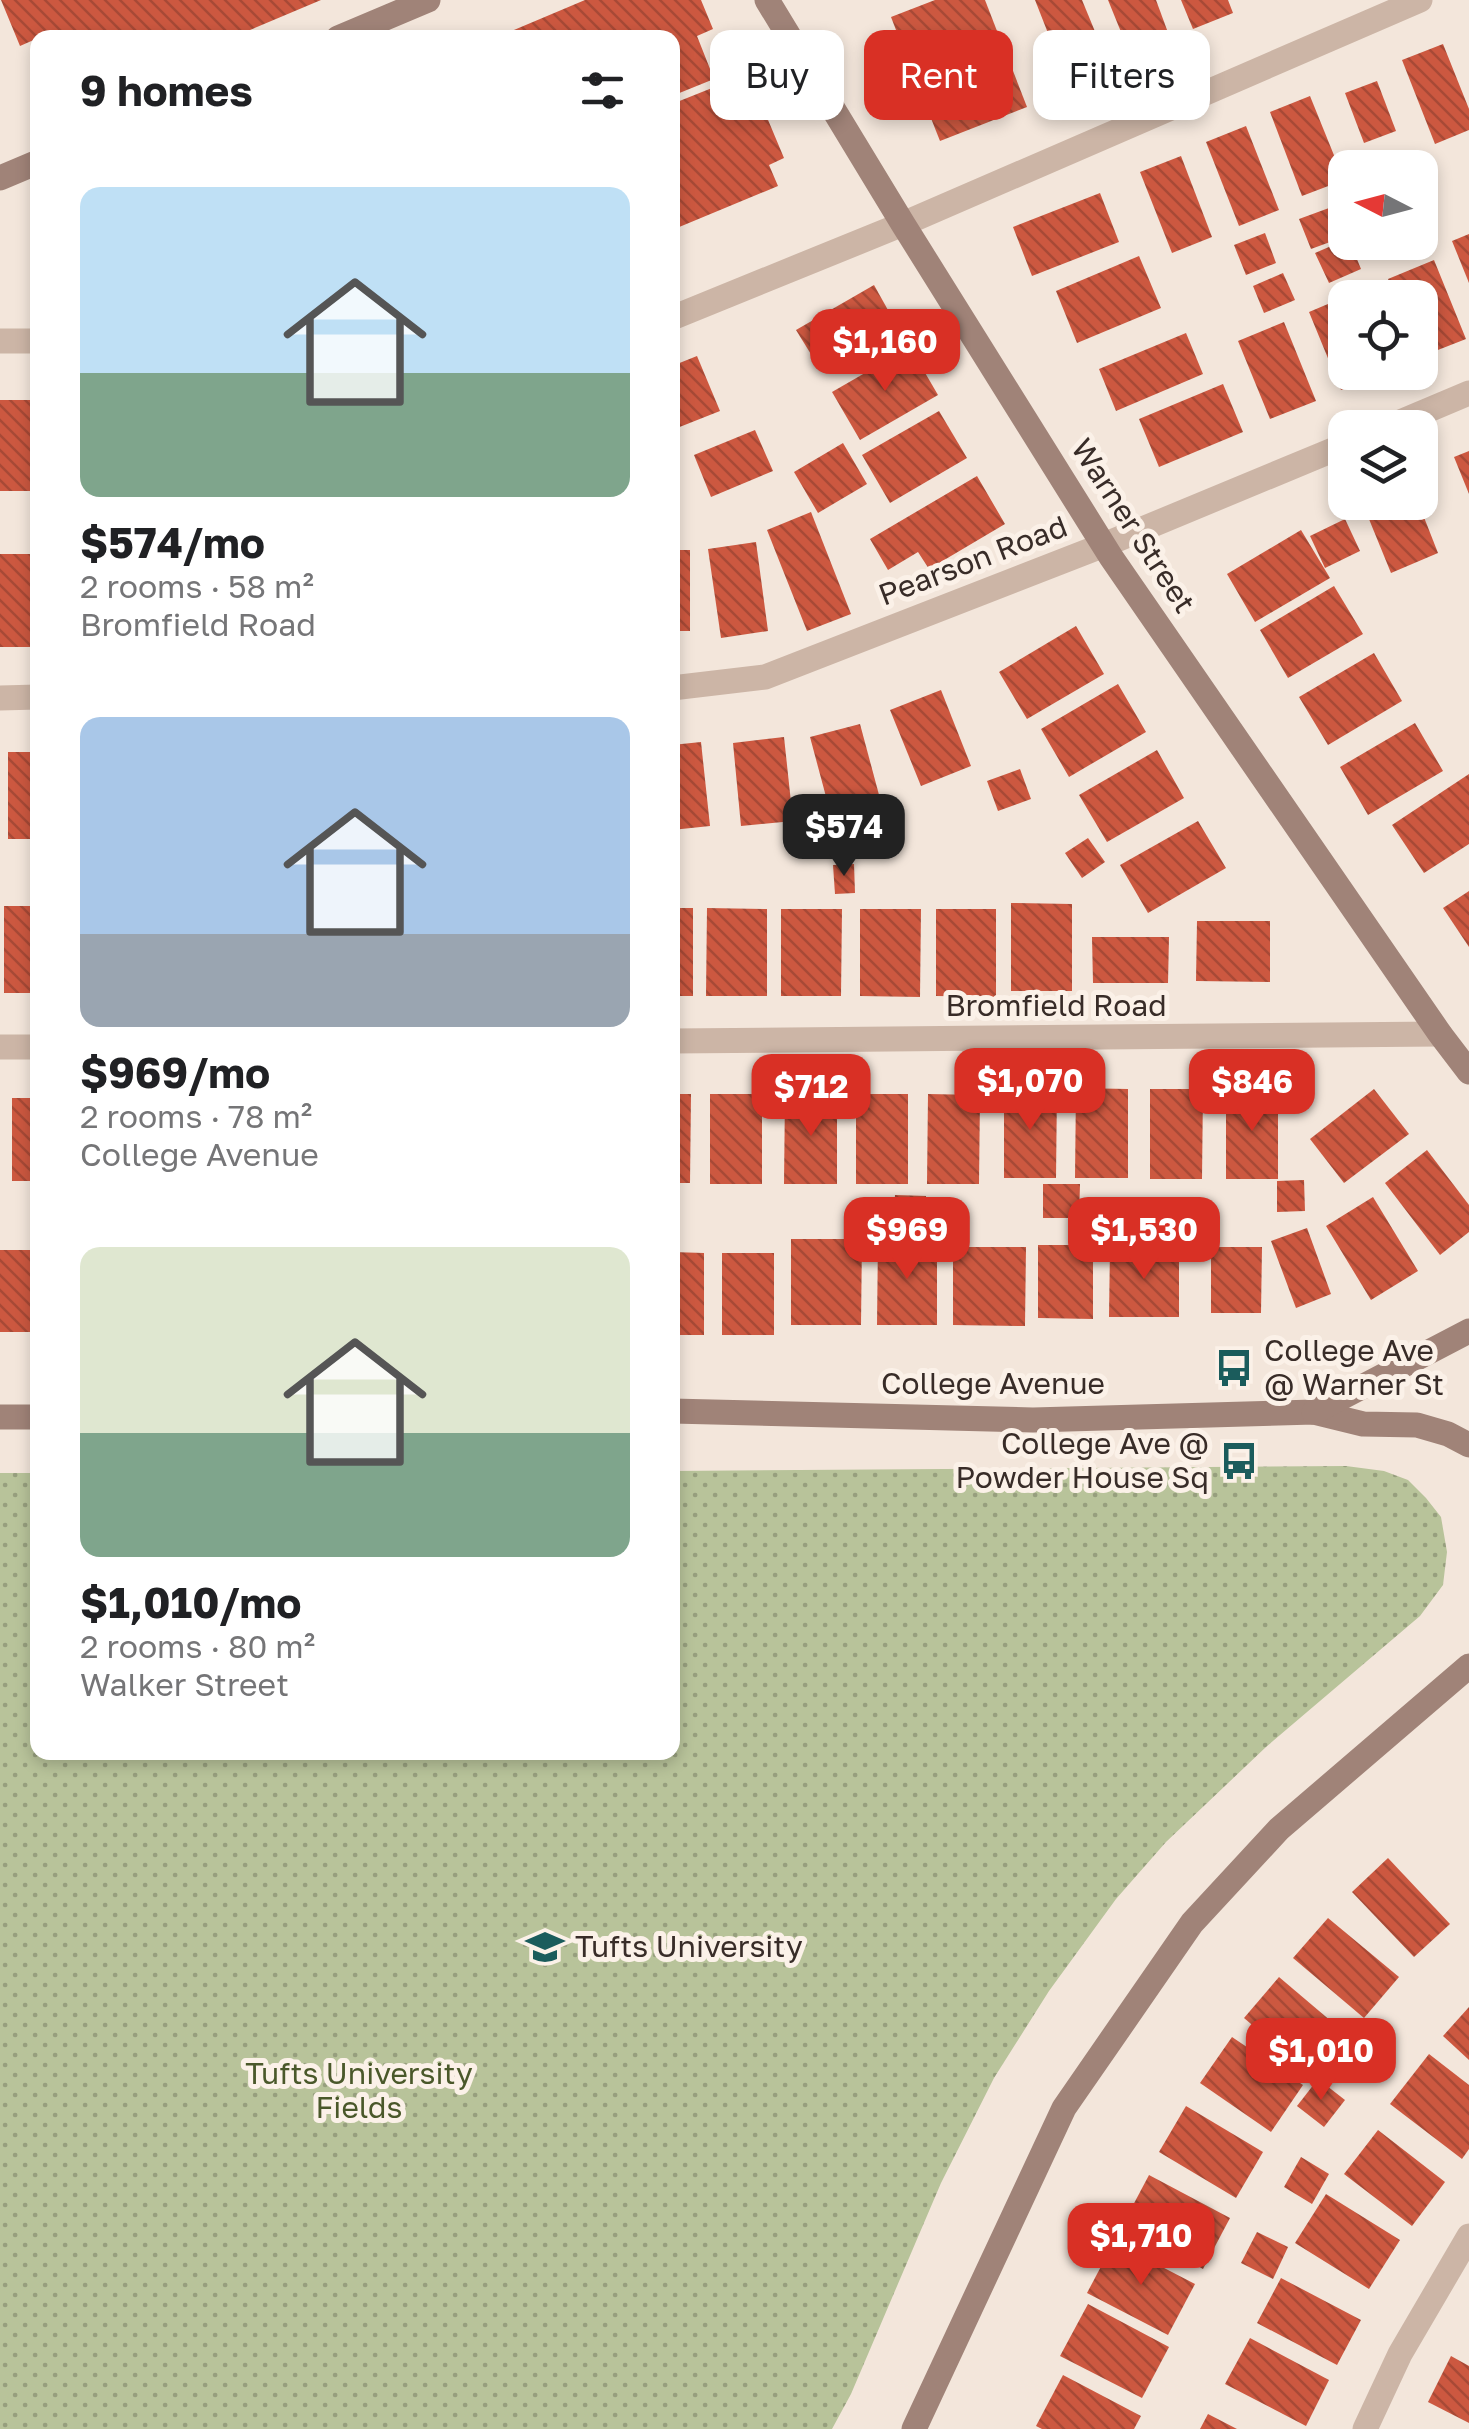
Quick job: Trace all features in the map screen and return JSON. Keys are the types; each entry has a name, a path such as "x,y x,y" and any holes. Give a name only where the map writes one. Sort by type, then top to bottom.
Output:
{"main road":[{"path":"357,30 428,0"},
{"name":"Warner Street","path":"768,0 902,224 1104,545 1469,1072"},
{"path":"0,178 30,165"},
{"name":"College Avenue","path":"1314,1412 1469,1331"},
{"name":"College Avenue","path":"680,1411 1033,1420 1314,1412 1362,1424 1417,1424 1469,1445"},
{"path":"0,1417 30,1416"},
{"path":"914,2429 1064,2108 1192,1923 1279,1830 1469,1666"}],"street":[{"path":"680,315 902,224 1420,0"},
{"path":"0,340 30,341"},
{"path":"1429,410 1469,393"},
{"name":"Pearson Road","path":"680,687 765,677 1104,545 1328,452"},
{"path":"0,698 30,697"},
{"name":"Bromfield Road","path":"680,1041 1440,1034"},
{"path":"0,1047 30,1047"},
{"path":"1365,2429 1400,2354 1469,2236"}],"green space":[{"name":"Tufts University Fields","path":"1346,1466 1384,1471 1408,1480 1441,1517 1447,1552 1443,1585 1420,1616 1266,1747 1166,1842 1116,1899 1049,1991 994,2078 941,2183 851,2394 832,2429 0,2429 0,1473 30,1473 30,1760 680,1760 680,1471"}],"building":[{"path":"1,0 321,0 250,30 30,30 30,42 20,46"},
{"path":"585,0 701,0 713,29 697,36 710,69 710,81 680,93 680,30 514,30"},
{"path":"935,0 985,0 997,30 896,30 891,17"},
{"path":"1035,0 1082,0 1094,30 1047,30"},
{"path":"1108,0 1156,0 1167,30 1120,30"},
{"path":"1181,0 1228,0 1233,13 1193,29"},
{"path":"1443,44 1469,109 1469,130 1435,144 1402,60"},
{"path":"1013,71 1027,107 1013,112"},
{"path":"1377,81 1396,131 1364,143 1345,93"},
{"path":"710,89 710,120 768,120 784,158 769,165 778,186 680,227 680,101"},
{"path":"1310,96 1332,150 1328,150 1328,186 1302,196 1270,112"},
{"path":"932,120 994,120 940,141"},
{"path":"1246,126 1279,210 1239,226 1206,142"},
{"path":"1181,156 1212,237 1172,253 1140,172"},
{"path":"1100,193 1119,242 1032,276 1013,227"},
{"path":"1328,208 1328,243 1311,249 1299,219"},
{"path":"1265,233 1276,263 1246,275 1234,245"},
{"path":"1469,234 1469,283 1452,241"},
{"path":"1328,247 1328,260 1357,260 1361,269 1328,281 1315,253"},
{"path":"1139,256 1161,308 1077,343 1056,291"},
{"path":"1434,260 1466,339 1438,350 1438,280 1388,279"},
{"path":"1283,273 1295,300 1264,313 1253,286"},
{"path":"874,285 898,328 822,372 796,330"},
{"path":"1328,304 1328,358 1309,312"},
{"path":"1284,322 1316,401 1270,419 1238,341"},
{"path":"1186,333 1203,374 1116,411 1099,369"},
{"path":"910,347 938,395 860,440 832,392"},
{"path":"697,356 720,411 680,427 680,363"},
{"path":"1223,384 1243,432 1159,467 1139,419"},
{"path":"0,400 30,400 30,491 0,491"},
{"path":"939,411 967,458 890,503 862,455"},
{"path":"755,430 773,471 711,497 694,455"},
{"path":"843,443 867,484 818,513 794,472"},
{"path":"1469,451 1469,494 1454,457"},
{"path":"977,476 1005,524 929,569 918,552 888,570 870,539"},
{"path":"811,512 851,614 807,631 767,530"},
{"path":"1345,520 1360,551 1325,568 1310,536"},
{"path":"1369,520 1425,520 1438,553 1391,573"},
{"path":"1301,530 1330,578 1255,622 1227,574"},
{"path":"756,542 768,631 721,638 708,549"},
{"path":"680,550 690,550 690,631 680,631"},
{"path":"0,554 30,554 30,647 0,647"},
{"path":"1334,586 1363,634 1288,678 1260,630"},
{"path":"1076,626 1104,674 1027,719 999,672"},
{"path":"1374,653 1402,701 1328,745 1299,697"},
{"path":"1118,684 1146,732 1069,777 1041,729"},
{"path":"941,690 971,766 921,786 890,710"},
{"path":"1415,723 1443,771 1368,815 1340,767"},
{"path":"860,724 882,806 832,819 810,737"},
{"path":"784,737 793,821 741,826 733,743"},
{"path":"701,742 710,826 680,829 680,744"},
{"path":"1157,750 1184,798 1107,842 1079,795"},
{"path":"8,752 30,752 30,839 8,839"},
{"path":"1020,769 1031,799 998,811 987,781"},
{"path":"1469,774 1469,844 1424,873 1392,825"},
{"path":"1198,821 1226,868 1148,913 1120,865"},
{"path":"1088,838 1105,862 1082,878 1065,853"},
{"path":"854,864 855,893 835,894 833,865"},
{"path":"1469,891 1469,947 1443,908"},
{"path":"1011,903 1072,904 1072,991 1011,991"},
{"path":"4,906 30,906 30,993 4,993"},
{"path":"680,908 693,908 693,996 680,996"},
{"path":"707,908 767,909 767,996 706,996"},
{"path":"781,909 842,909 841,996 781,996"},
{"path":"860,909 921,909 920,997 860,996"},
{"path":"936,909 996,909 996,997 936,996"},
{"path":"1197,921 1270,921 1270,982 1196,981"},
{"path":"1092,937 1169,937 1168,983 1093,983"},
{"path":"1004,1088 1057,1088 1056,1178 1004,1178"},
{"path":"1076,1088 1128,1089 1128,1178 1075,1178"},
{"path":"1150,1089 1203,1089 1202,1179 1150,1179"},
{"path":"1226,1089 1278,1089 1278,1179 1226,1179"},
{"path":"1374,1089 1409,1134 1344,1183 1310,1139"},
{"path":"680,1094 691,1094 690,1183 680,1183"},
{"path":"710,1094 762,1094 762,1184 710,1184"},
{"path":"785,1094 837,1094 837,1184 784,1184"},
{"path":"856,1094 908,1094 908,1184 856,1184"},
{"path":"928,1094 980,1095 979,1184 927,1184"},
{"path":"12,1098 30,1098 30,1181 12,1181"},
{"path":"1427,1150 1469,1205 1469,1232 1440,1255 1385,1183"},
{"path":"1304,1180 1305,1211 1277,1212 1277,1181"},
{"path":"1043,1184 1080,1184 1079,1218 1043,1218"},
{"path":"895,1195 926,1196 924,1226 893,1224"},
{"path":"1373,1197 1418,1271 1371,1300 1326,1226"},
{"path":"1307,1228 1331,1294 1296,1308 1271,1241"},
{"path":"791,1239 862,1239 861,1325 791,1325"},
{"path":"878,1239 937,1239 937,1325 877,1325"},
{"path":"1038,1245 1093,1245 1093,1319 1038,1318"},
{"path":"953,1247 1026,1247 1025,1326 953,1325"},
{"path":"1110,1247 1179,1247 1179,1317 1109,1317"},
{"path":"1211,1247 1262,1247 1261,1313 1211,1313"},
{"path":"0,1250 30,1250 30,1332 0,1332"},
{"path":"680,1252 704,1253 704,1335 680,1335"},
{"path":"722,1253 774,1253 774,1335 722,1335"},
{"path":"1388,1858 1450,1924 1414,1957 1352,1892"},
{"path":"1328,1918 1399,1977 1364,2018 1293,1958"},
{"path":"1279,1977 1345,2033 1310,2074 1244,2018"},
{"path":"1469,2007 1469,2060 1443,2036"},
{"path":"1232,2037 1303,2085 1271,2132 1200,2083"},
{"path":"1429,2054 1469,2085 1469,2149 1462,2159 1390,2104"},
{"path":"1318,2079 1345,2100 1324,2127 1297,2106"},
{"path":"1186,2106 1263,2152 1236,2198 1159,2152"},
{"path":"1378,2130 1445,2182 1412,2226 1344,2174"},
{"path":"1301,2157 1329,2174 1312,2204 1284,2187"},
{"path":"1149,2175 1230,2218 1203,2269 1122,2226"},
{"path":"1326,2194 1400,2240 1369,2289 1295,2243"},
{"path":"1257,2232 1288,2247 1273,2279 1241,2263"},
{"path":"1114,2242 1195,2284 1168,2335 1087,2293"},
{"path":"1281,2278 1361,2320 1337,2365 1257,2323"},
{"path":"1088,2304 1169,2347 1142,2398 1060,2356"},
{"path":"1250,2338 1329,2380 1306,2426 1225,2384"},
{"path":"1451,2356 1469,2366 1469,2423 1428,2402"},
{"path":"1063,2375 1141,2416 1134,2429 1036,2426"},
{"path":"1208,2414 1237,2429 1200,2429"}],"place":[{"name":"College Ave @ Warner St","path":"1234,1368"},
{"name":"College Ave @ Powder House Sq","path":"1239,1461"},
{"name":"Tufts University","path":"545,1947"}]}
